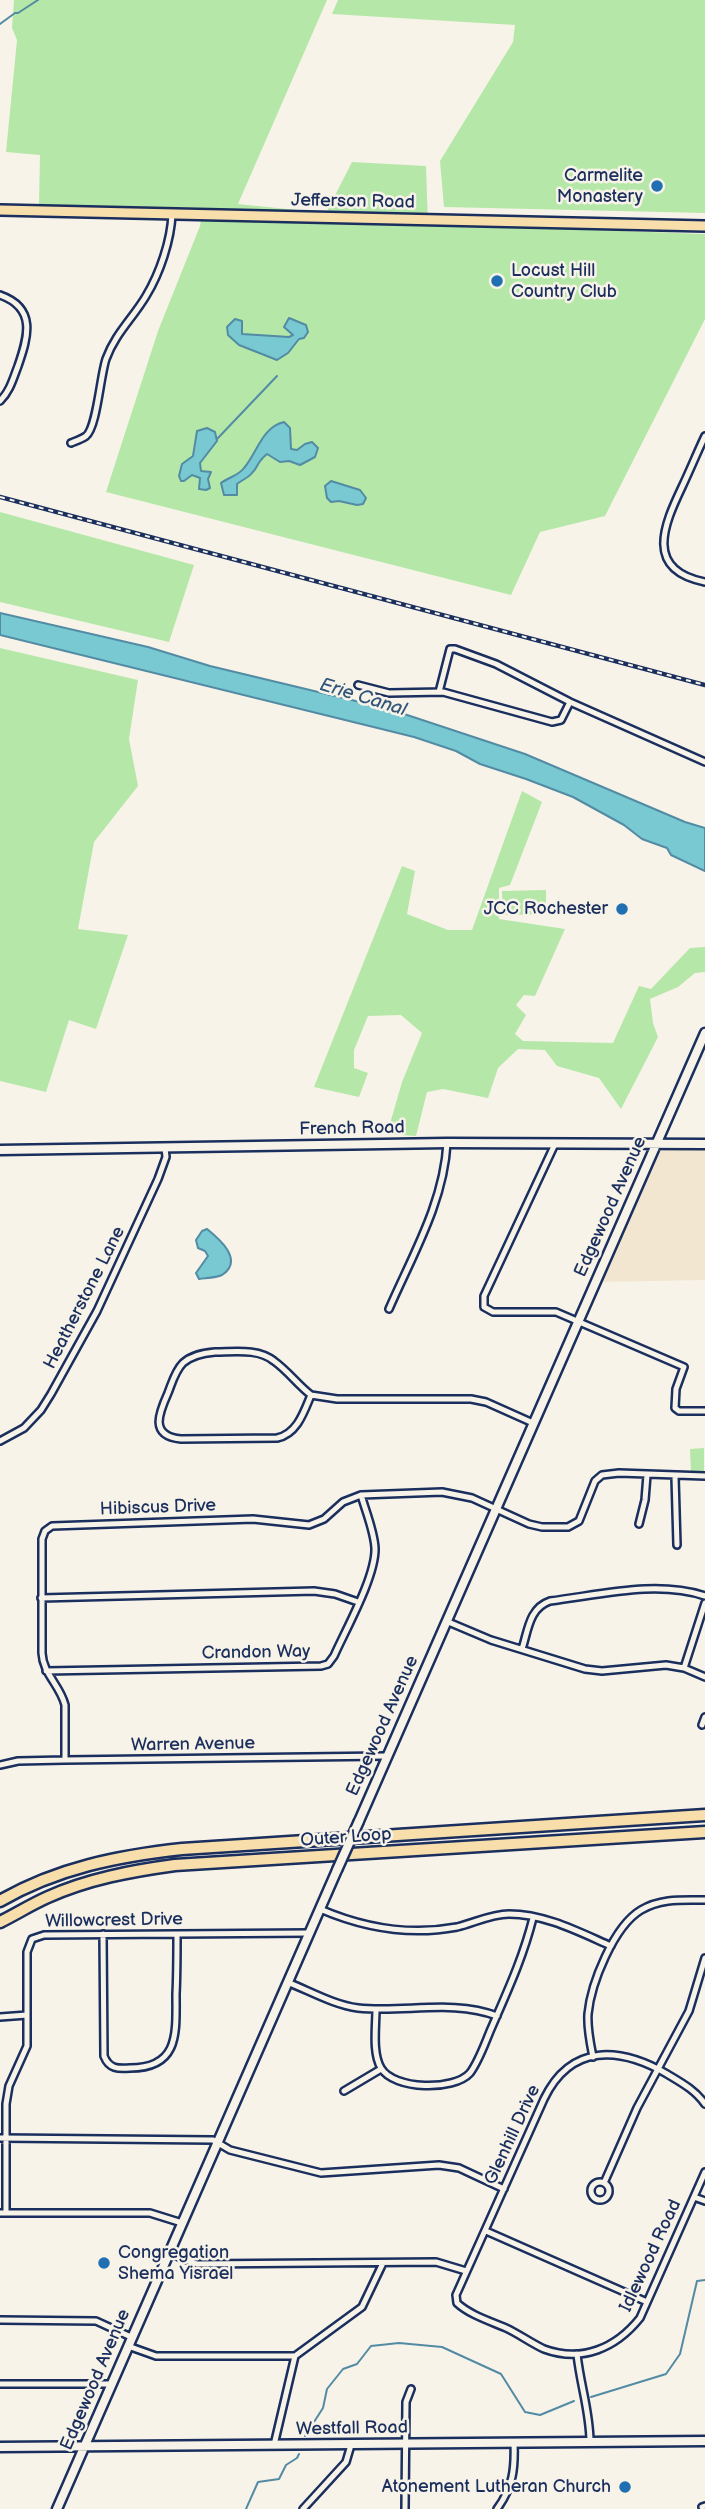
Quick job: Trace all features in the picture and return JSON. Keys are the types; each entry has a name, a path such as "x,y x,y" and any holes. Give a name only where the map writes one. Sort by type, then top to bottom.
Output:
{"highway":[{"name":"Outer Loop","path":"0,1901 44,1879 131,1854 705,1815"},
{"name":"Outer Loop","path":"0,1922 48,1896 90,1881 131,1871 175,1865 705,1832"}],"main road":[{"name":"Jefferson Road","path":"0,210 705,226"}],"street":[{"path":"71,443 87,436 92,425 107,357 120,330 144,299 154,279 169,235 172,214"},
{"path":"0,295 13,301 21,310 28,330 10,387 0,401"},
{"path":"705,436 666,521 663,538 665,552 674,567 687,577 705,583"},
{"path":"439,692 450,649 455,649 496,664 570,702 705,762"},
{"path":"358,685 389,693 439,692 552,722 561,719 570,702"},
{"name":"Edgewood Avenue","path":"57,2509 705,1033"},
{"path":"389,1308 439,1194 446,1169 447,1143"},
{"name":"French Road","path":"0,1150 447,1143 705,1144"},
{"path":"555,1144 484,1296 483,1304 493,1312 556,1312 684,1367 676,1389 675,1408 679,1411 705,1411"},
{"name":"Heatherstone Lane","path":"0,1441 24,1428 41,1410 51,1394 97,1311 148,1203 163,1166 165,1148"},
{"path":"312,1395 293,1430 281,1437 177,1439 163,1433 158,1423 159,1413 179,1368 192,1357 205,1353 242,1352 264,1355 275,1361 298,1385 312,1395 337,1399 471,1399 485,1402 533,1423"},
{"name":"Hibiscus Drive","path":"65,1760 64,1700 46,1671 41,1653 42,1539 52,1526 253,1519 309,1525 324,1519 343,1503 361,1495 452,1492 542,1527 568,1527 579,1521 599,1478 619,1474 647,1475"},
{"path":"639,1524 647,1475 705,1476"},
{"path":"675,1477 677,1545"},
{"name":"Crandon Way","path":"46,1671 325,1665 334,1656 372,1567 375,1549 361,1495"},
{"path":"522,1650 533,1612 537,1606 550,1601 655,1589 677,1589 705,1596"},
{"path":"41,1598 314,1591 328,1592 358,1602"},
{"path":"684,1668 705,1603"},
{"path":"446,1621 491,1640 590,1670 659,1664 684,1668 705,1677"},
{"path":"702,1725 705,1717"},
{"name":"Warren Avenue","path":"0,1765 18,1761 387,1756"},
{"path":"593,2057 588,2028 589,2007 595,1983 623,1926 641,1910 662,1902 705,1900"},
{"path":"320,1909 359,1923 409,1931 446,1929 508,1914 566,1926 611,1946"},
{"path":"376,2009 376,2048 381,2069 405,2084 445,2084 461,2080 475,2065 522,1960 533,1918"},
{"name":"Willowcrest Drive","path":"3,2213 3,2138 7,2096 26,2050 28,1948 32,1939 44,1935 309,1933"},
{"path":"103,1934 104,2056 107,2063 117,2069 150,2066 164,2058 173,2045 176,2029 177,1934"},
{"path":"604,2183 657,2068 689,2011 705,1958"},
{"path":"287,1982 349,2007 468,2007 497,2016"},
{"path":"0,2017 27,2015"},
{"name":"Glenhill Drive","path":"458,2305 456,2295 550,2087 570,2068 593,2057 608,2054 623,2055 657,2068"},
{"path":"657,2068 690,2088 705,2104"},
{"path":"344,2091 381,2069"},
{"path":"3,2138 209,2139 230,2150 321,2173 439,2165 459,2168 504,2189"},
{"name":"Idlewood Road","path":"458,2305 547,2350 577,2354 594,2352 619,2340 640,2318 705,2172"},
{"path":"694,2197 705,2201"},
{"path":"3,2213 150,2213 182,2223"},
{"path":"486,2231 647,2302"},
{"path":"169,2253 197,2264 436,2262 466,2272"},
{"path":"0,2320 96,2321 156,2356 295,2356 359,2310 371,2292 383,2263"},
{"path":"577,2354 580,2380 590,2416 590,2442"},
{"path":"274,2445 295,2356"},
{"path":"0,2384 112,2384"},
{"path":"405,2509 406,2402 411,2389"},
{"name":"Westfall Road","path":"0,2447 705,2441"},
{"path":"497,2509 513,2478 514,2443"},
{"path":"303,2509 346,2462 351,2445"}],"shaded area":[{"path":"705,1147 705,1280 599,1282 659,1149"}],"green space":[{"name":"Locust Hill Country Club","path":"14,0 327,0 238,204 326,213 352,162 426,166 428,224 705,234 705,319 605,516 540,532 511,595 106,492 158,331 200,226 203,208 39,205 40,155 6,152 17,40 12,28"},
{"path":"338,0 705,0 705,213 444,207 440,161 513,42 515,25 332,14"},
{"path":"0,512 194,565 169,642 0,602"},
{"path":"0,648 138,680 129,739 138,786 94,842 78,929 128,935 96,1029 69,1020 46,1092 0,1081"},
{"path":"522,791 542,802 510,885 499,888 499,919 565,929 535,996 524,995 516,1005 526,1015 515,1034 523,1041 613,1043 639,986 651,989 690,948 705,947 705,972 695,973 678,987 650,999 658,1037 621,1109 599,1078 557,1066 545,1050 518,1049 498,1068 488,1098 443,1089 427,1092 416,1136 387,1134 402,1082 422,1033 401,1015 368,1016 354,1050 354,1068 368,1073 359,1097 314,1087 402,866 415,871 407,914 448,930 472,930"},
{"path":"546,890 546,914 503,915 502,891"},
{"path":"704,1448 704,1473 691,1474 690,1449"}],"water":[{"path":"289,318 306,325 308,332 288,353 277,360 239,345 228,335 227,327 235,319 242,321 242,334 289,337 293,335 284,327"},
{"path":"284,422 290,428 291,449 297,450 312,442 318,448 315,457 300,465 289,461 280,462 267,454 250,475 237,484 237,495 224,495 221,483 242,471 270,429"},
{"path":"207,428 215,432 217,441 200,463 201,471 211,472 208,479 210,488 206,490 199,489 200,478 192,475 181,481 179,476 182,464 193,456 197,431"},
{"path":"331,481 360,490 366,498 363,504 331,502 327,498 325,486"},
{"path":"0,613 148,647 210,666 389,709 525,754 705,828 705,871 671,855 667,848 642,839 624,825 573,797 480,764 456,751 414,737 0,635"},
{"path":"207,1229 227,1250 231,1263 222,1275 199,1279 196,1273 208,1256 198,1248 196,1240 202,1231"}],"waterway":[{"path":"0,24 38,0"},
{"path":"217,439 277,376"},
{"path":"591,2397 666,2374 680,2354 697,2281 705,2280"},
{"path":"305,2436 323,2408 327,2389 343,2369 357,2364 371,2346 399,2343 442,2347 501,2374 525,2412 540,2415 574,2401"},
{"path":"246,2509 258,2482 279,2479 286,2465 299,2454"}],"railway":[{"path":"0,497 705,685"}],"place":[{"name":"Carmelite Monastery","path":"657,186"},
{"name":"Locust Hill Country Club","path":"497,281"},
{"name":"JCC Rochester","path":"622,909"},
{"name":"Congregation Shema Yisrael","path":"104,2263"},
{"name":"Atonement Lutheran Church","path":"625,2487"}],"water label":[{"name":"Erie Canal","path":"363,698"}]}
